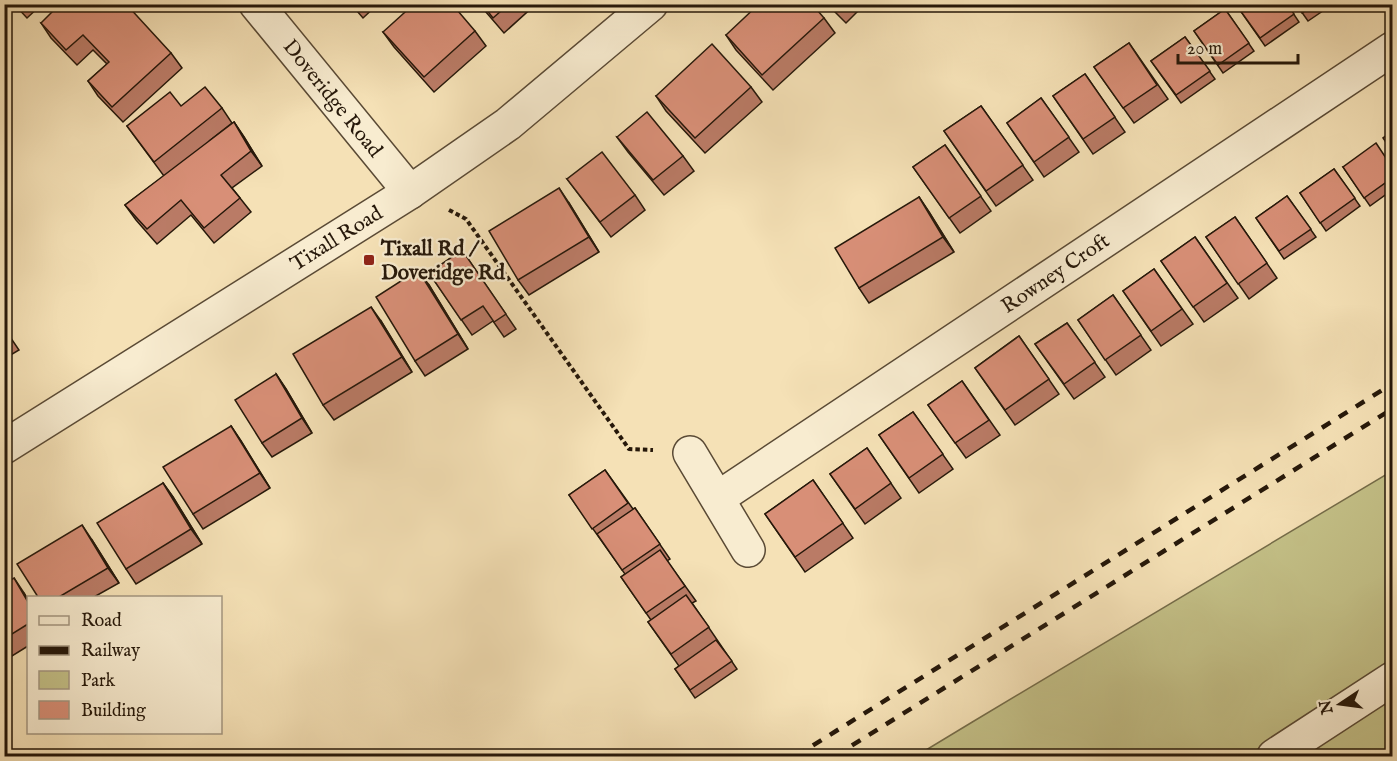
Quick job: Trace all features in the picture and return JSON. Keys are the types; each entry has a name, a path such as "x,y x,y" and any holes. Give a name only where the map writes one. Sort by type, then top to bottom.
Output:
{"street":[{"name":"Doveridge Road","path":"256,4 410,192"},
{"name":"Tixall Road","path":"4,447 410,192 508,124 651,4"},
{"name":"Rowney Croft","path":"718,498 1392,49"},
{"path":"690,453 748,550"},
{"path":"1274,756 1392,679"}],"path":[{"path":"410,192 466,219 629,448 690,453"}],"green space":[{"path":"1392,471 1392,756 916,756 974,721"}],"building":[{"path":"60,4 126,4 171,53 112,107 88,81 109,62 83,35 66,50 41,23"},
{"path":"414,4 452,4 475,31 424,77 383,32"},
{"path":"482,4 509,4 493,18"},
{"path":"759,4 812,4 824,18 762,75 726,35"},
{"path":"1238,4 1287,4 1294,14 1260,38 1237,6"},
{"path":"1296,4 1315,4 1302,13"},
{"path":"1225,9 1249,43 1218,65 1194,31"},
{"path":"1185,37 1210,71 1176,95 1151,61"},
{"path":"1129,43 1157,85 1123,108 1094,67"},
{"path":"712,44 751,87 695,138 656,96"},
{"path":"1085,74 1115,117 1083,139 1053,96"},
{"path":"205,87 222,108 154,162 127,126 170,92 181,106"},
{"path":"1041,98 1069,137 1034,162 1007,123"},
{"path":"981,106 1023,165 986,191 944,131"},
{"path":"647,112 683,156 653,180 617,137"},
{"path":"234,122 251,151 221,175 240,198 204,228 181,200 147,229 125,205"},
{"path":"1392,131 1392,151 1383,138"},
{"path":"1376,143 1392,167 1392,178 1364,198 1343,167"},
{"path":"945,145 981,196 949,218 913,167"},
{"path":"602,152 635,195 600,222 567,179"},
{"path":"1334,169 1355,198 1320,223 1300,193"},
{"path":"559,188 589,237 518,280 489,231"},
{"path":"1287,196 1311,229 1279,251 1256,218"},
{"path":"919,197 943,237 859,288 835,248"},
{"path":"1235,217 1267,263 1238,284 1206,237"},
{"path":"1195,237 1227,283 1193,307 1161,261"},
{"path":"462,250 506,314 494,322 483,306 461,320 429,273"},
{"path":"1154,269 1182,309 1151,331 1123,291"},
{"path":"418,270 458,334 415,361 376,297"},
{"path":"1113,295 1141,335 1105,360 1078,320"},
{"path":"371,307 402,357 323,405 293,354"},
{"path":"1067,323 1095,362 1064,384 1035,344"},
{"path":"1019,336 1049,379 1005,410 975,368"},
{"path":"276,374 302,418 262,443 235,400"},
{"path":"962,381 989,420 955,443 928,405"},
{"path":"913,412 943,454 909,478 879,435"},
{"path":"231,426 260,473 193,514 163,467"},
{"path":"867,448 891,483 855,509 830,474"},
{"path":"605,470 628,503 592,529 569,495"},
{"path":"813,480 843,523 795,557 765,514"},
{"path":"163,483 191,529 126,569 97,523"},
{"path":"635,508 660,544 622,570 597,534"},
{"path":"82,525 108,568 61,596 37,596 17,564"},
{"path":"660,550 685,586 646,613 621,577"},
{"path":"14,578 27,600 27,625 4,639 4,584"},
{"path":"686,595 709,627 671,654 648,622"},
{"path":"716,640 732,661 690,690 675,669"}],"railway":[{"path":"796,756 1392,384"},
{"path":"835,756 1392,409"}],"place":[{"name":"Tixall Rd / Doveridge Rd","path":"369,260"}]}
